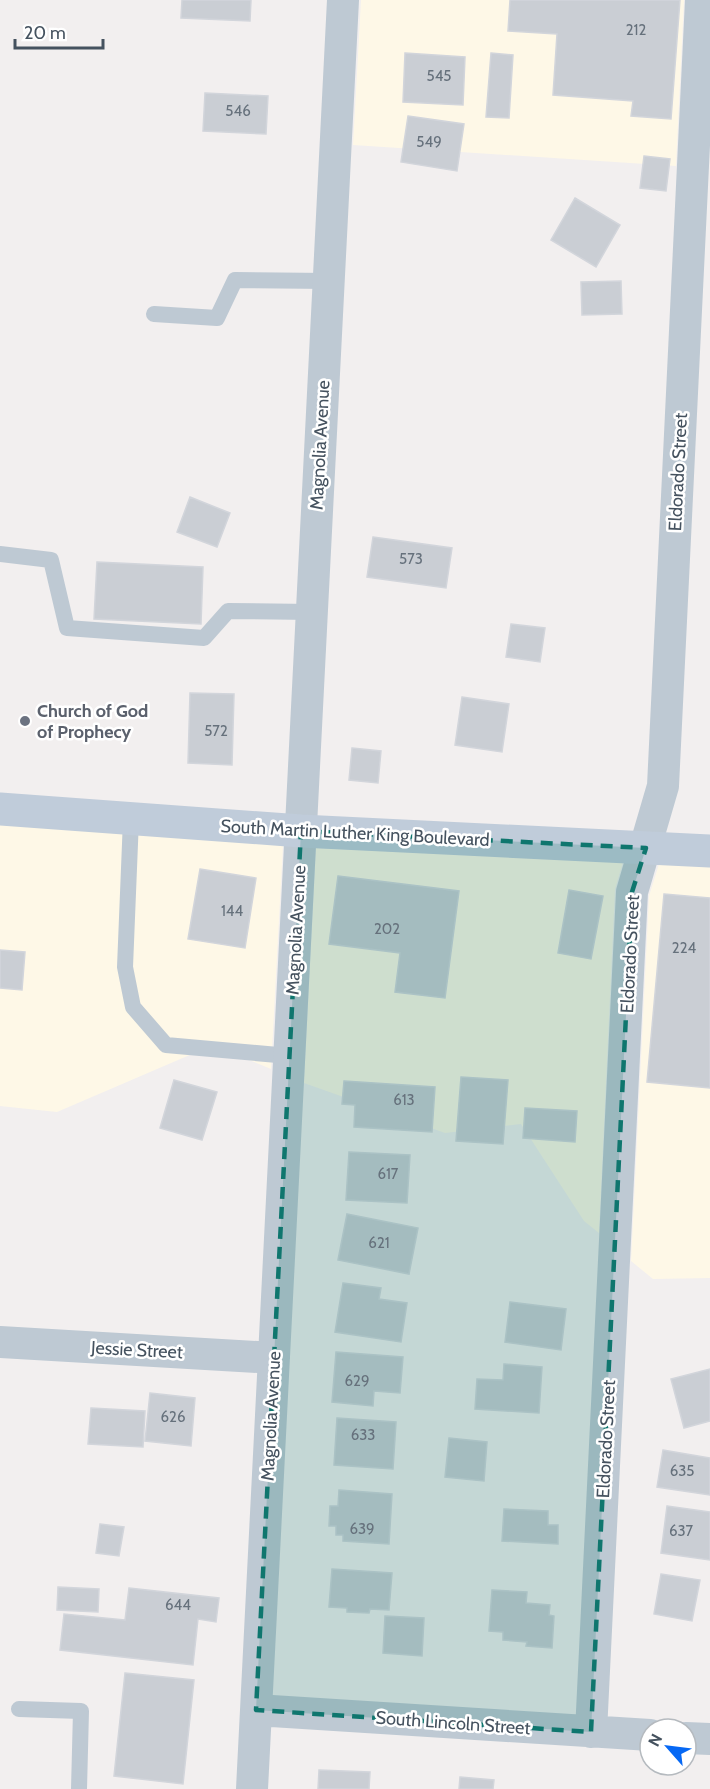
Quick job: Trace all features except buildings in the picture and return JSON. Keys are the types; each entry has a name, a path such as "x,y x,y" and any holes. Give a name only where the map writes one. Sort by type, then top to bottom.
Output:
{"street":[{"name":"Magnolia Avenue","path":"252,1789 344,0"},
{"name":"Eldorado Street","path":"591,1732 632,892 663,786 701,0"},
{"name":"South Martin Luther King Boulevard","path":"0,809 300,831 710,850"},
{"name":"Jessie Street","path":"0,1342 274,1358"},
{"name":"South Lincoln Street","path":"256,1710 638,1735"}],"lane":[{"path":"154,314 217,318 234,280 329,281"},
{"path":"0,554 51,560 67,628 204,638 228,611 312,612"},
{"path":"131,819 125,967 133,1007 166,1045 289,1056"},
{"path":"19,1709 81,1711 79,1789"}],"highlighted area":[{"path":"301,831 646,848 632,892 591,1732 256,1710"}],"shaded area":[{"path":"361,0 684,0 676,166 353,145"},
{"path":"0,824 283,845 271,1069 213,1045 57,1112 0,1106"},
{"path":"316,848 623,862 615,889 599,1233 584,1221 521,1124 445,1133 304,1083"},
{"path":"659,864 710,866 710,1278 653,1279 631,1261 649,896"}],"place":[{"name":"Church of God of Prophecy","path":"25,721"}]}
